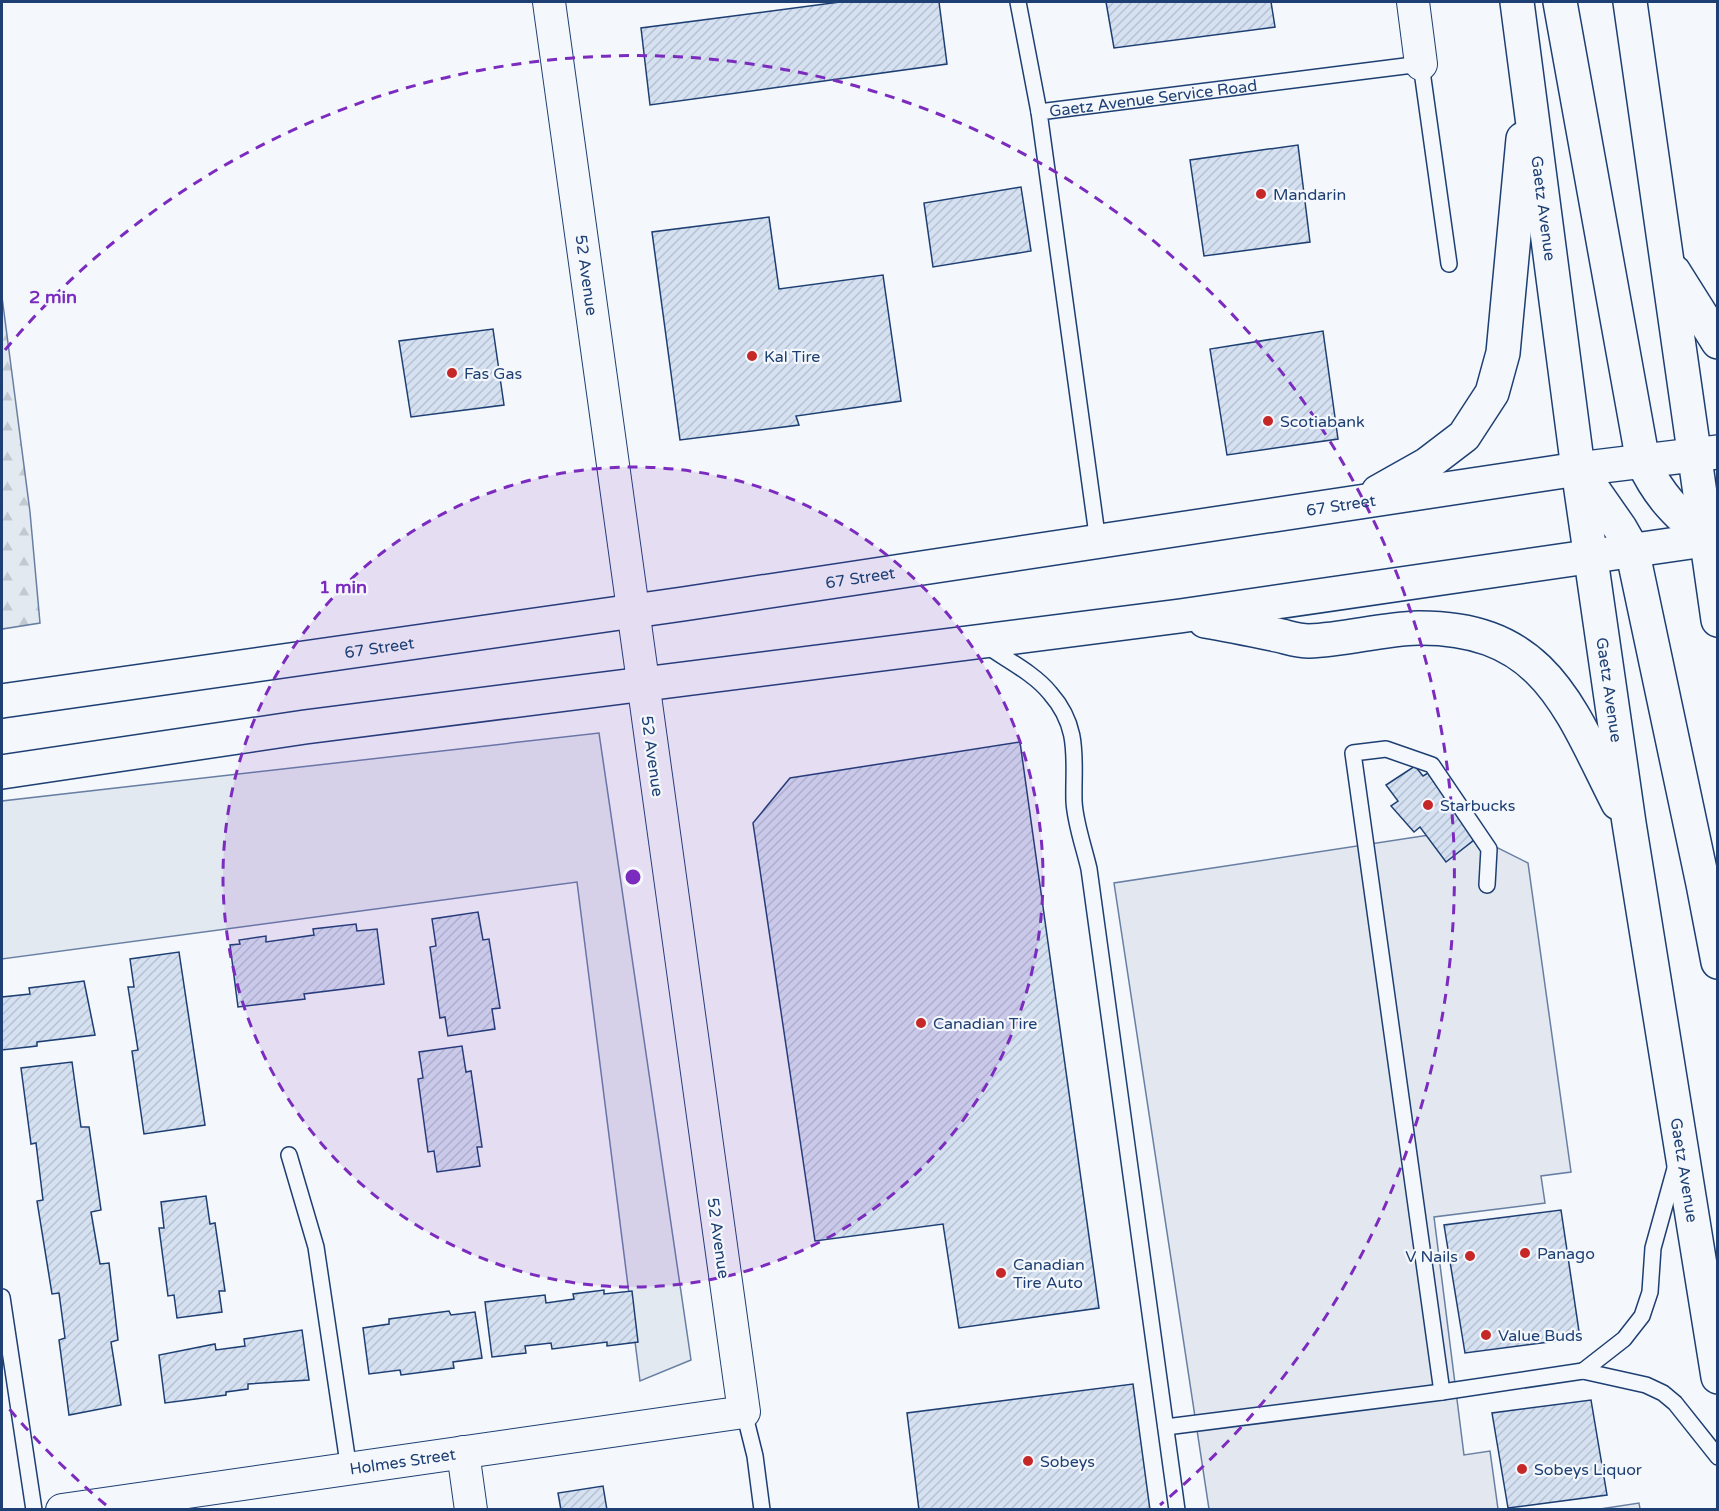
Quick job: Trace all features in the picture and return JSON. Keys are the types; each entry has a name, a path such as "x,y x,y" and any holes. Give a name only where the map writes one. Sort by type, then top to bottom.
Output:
{"main road":[{"name":"Gaetz Avenue","path":"1517,2 1578,469 1629,823 1681,1148 1711,1311 1718,1377"},
{"path":"1560,2 1643,462 1653,485 1670,507 1712,538"},
{"path":"1630,2 1668,262 1705,453 1718,620"},
{"path":"1357,502 1404,478 1464,436 1492,393 1503,352 1507,320 1529,84"},
{"path":"1668,262 1718,342"},
{"name":"67 Street","path":"2,701 633,611 1578,469 1705,453"},
{"path":"1578,469 1620,528 1632,549 1718,962"},
{"path":"2,772 306,727 1180,616 1712,538"},
{"path":"1180,616 1307,641 1386,630 1445,629 1489,639 1514,649 1536,666 1562,695 1629,823"}],"street":[{"name":"52 Avenue","path":"549,2 744,1412"},
{"path":"1413,2 1421,64"},
{"name":"Holmes Street","path":"62,1509 350,1470 744,1412"},
{"path":"463,1452 471,1509"}],"lane":[{"path":"1018,2 1039,112"},
{"path":"1421,64 1449,264"},
{"name":"Gaetz Avenue Service Road","path":"1098,542 1039,112 1421,64"},
{"path":"979,641 1048,690 1067,720 1076,759 1074,803 1089,869 1177,1509"},
{"path":"1442,1392 1353,753 1386,749 1432,765 1489,849 1487,885"},
{"path":"1583,1371 1624,1340 1642,1316 1650,1292 1653,1248 1681,1148"},
{"path":"289,1155 316,1247 350,1470"},
{"path":"2,1297 34,1509"},
{"path":"1166,1427 1442,1392 1583,1371 1646,1385 1663,1393 1675,1403 1718,1457"},
{"name":"52 Avenue","path":"744,1412 755,1456 762,1509"}],"green space":[{"path":"2,297 30,512 40,623 2,629"},
{"path":"599,733 691,1360 640,1381 577,882 2,959 2,801"}],"shaded area":[{"path":"1462,830 1528,863 1571,1172 1541,1176 1545,1203 1434,1217 1464,1455 1490,1451 1498,1509 1209,1509 1114,883"},
{"path":"1639,1503 1640,1509 1600,1509"}],"building":[{"path":"840,2 939,2 947,64 650,105 641,28"},
{"path":"1106,2 1271,2 1275,27 1114,48"},
{"path":"1298,145 1310,242 1204,256 1190,160"},
{"path":"1021,187 1031,251 933,267 924,203"},
{"path":"769,217 779,289 883,275 901,401 796,416 799,425 680,440 652,232"},
{"name":"Fas Gas","path":"493,329 504,405 411,417 399,341"},
{"path":"1323,331 1338,439 1227,455 1210,349"},
{"name":"Canadian Tire","path":"1020,742 1099,1308 959,1328 943,1224 815,1241 753,823 790,778"},
{"path":"1415,766 1423,776 1428,773 1474,840 1446,862 1420,827 1414,832 1391,806 1398,801 1386,785"},
{"path":"478,912 483,940 489,939 500,1008 492,1009 495,1029 448,1036 445,1017 440,1018 430,947 436,946 432,919"},
{"path":"356,924 357,931 377,929 384,984 304,994 305,999 238,1007 230,945 240,944 239,940 266,936 266,942 314,935 313,929"},
{"path":"179,952 205,1125 144,1134 132,1051 138,1050 128,987 134,987 130,959"},
{"path":"84,981 95,1035 37,1042 37,1046 2,1050 2,997 30,994 29,988"},
{"path":"462,1046 466,1072 471,1071 482,1147 477,1147 480,1166 437,1172 434,1151 428,1152 418,1079 423,1078 419,1052"},
{"path":"72,1062 81,1127 89,1127 101,1210 91,1212 100,1264 109,1263 118,1340 111,1342 121,1405 69,1415 59,1340 65,1338 59,1293 52,1294 37,1201 43,1200 36,1143 31,1144 21,1068"},
{"path":"206,1196 210,1224 215,1223 225,1291 219,1291 222,1312 177,1318 174,1295 168,1296 159,1228 164,1228 161,1202"},
{"path":"1561,1210 1580,1338 1465,1353 1444,1225"},
{"path":"604,1290 604,1294 632,1291 638,1342 607,1346 607,1342 552,1349 551,1343 525,1346 526,1353 492,1357 485,1302 545,1295 546,1303 574,1299 573,1294"},
{"path":"449,1311 451,1315 475,1312 482,1358 453,1362 454,1368 401,1375 400,1370 369,1374 363,1328 389,1324 389,1319"},
{"path":"302,1330 309,1380 248,1384 248,1389 226,1392 226,1395 165,1403 159,1355 215,1344 216,1350 245,1346 244,1339"},
{"name":"Sobeys","path":"1133,1384 1150,1510 919,1510 907,1413"},
{"path":"1591,1400 1607,1495 1508,1508 1492,1413"},
{"path":"603,1486 607,1510 561,1510 558,1493"}],"place":[{"name":"Mandarin","path":"1261,194"},
{"name":"Kal Tire","path":"752,356"},
{"name":"Fas Gas","path":"452,373"},
{"name":"Scotiabank","path":"1268,421"},
{"name":"Starbucks","path":"1428,805"},
{"name":"Canadian Tire","path":"921,1023"},
{"name":"Panago","path":"1525,1253"},
{"name":"V Nails","path":"1470,1256"},
{"name":"Canadian Tire Auto","path":"1001,1273"},
{"name":"Value Buds","path":"1486,1335"},
{"name":"Sobeys","path":"1028,1461"},
{"name":"Sobeys Liquor","path":"1522,1469"}]}
